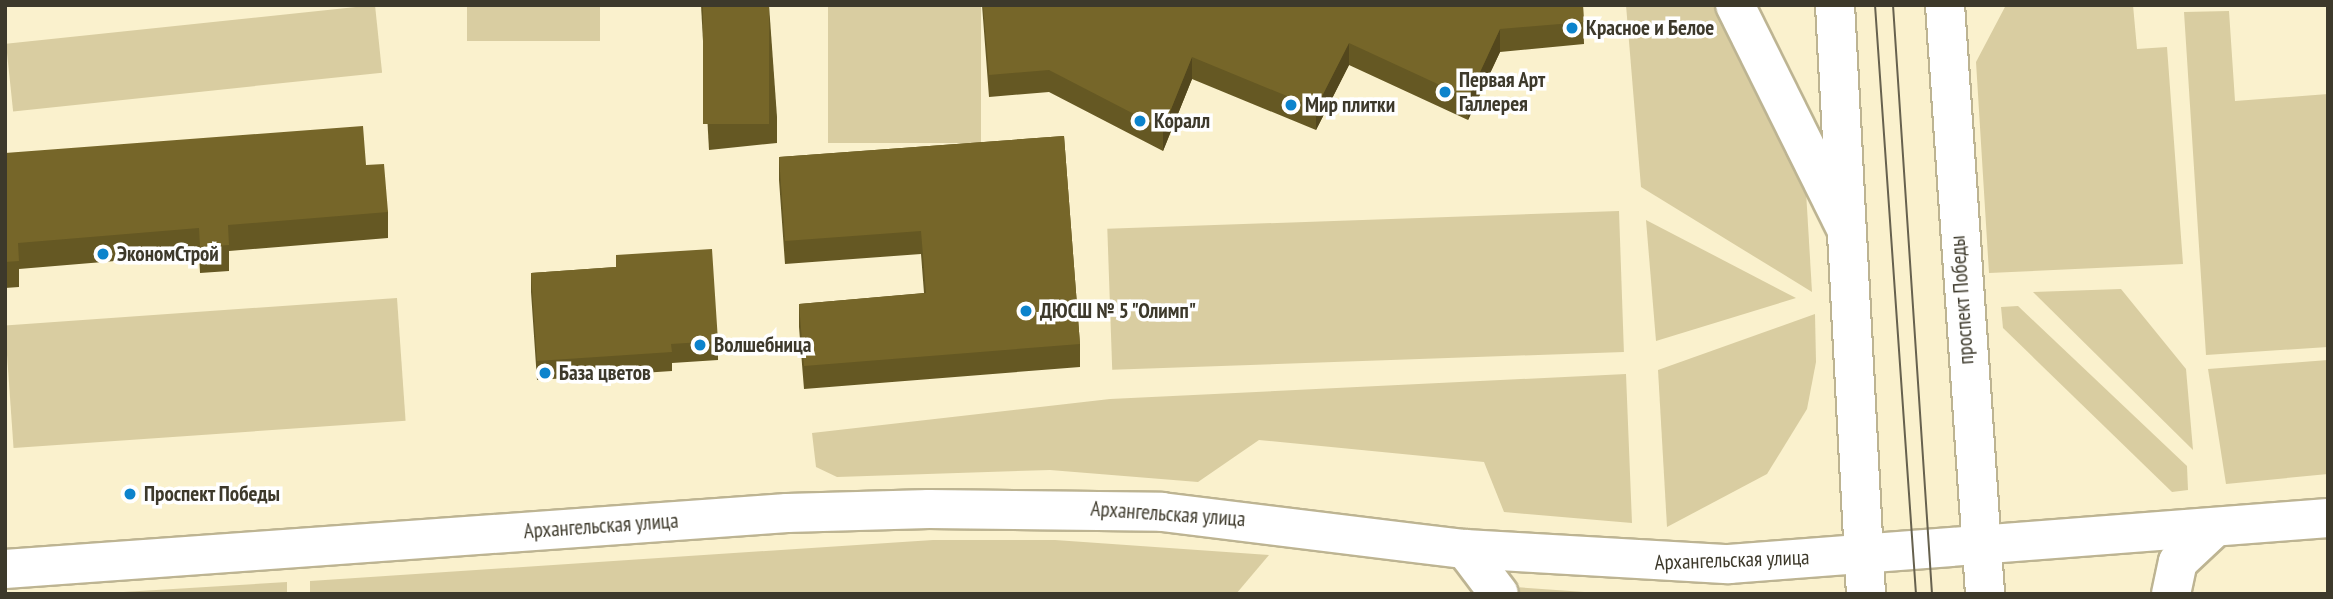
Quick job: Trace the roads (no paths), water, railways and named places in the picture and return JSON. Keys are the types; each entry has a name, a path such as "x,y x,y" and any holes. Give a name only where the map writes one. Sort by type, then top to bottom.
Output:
{"main road":[{"path":"1735,5 1845,226"},
{"path":"1835,5 1866,594"},
{"name":"проспект Победы","path":"1945,5 1985,594"},
{"name":"Архангельская улица","path":"5,569 774,514 929,509 1162,512 1465,549 1651,563 1864,555 2328,518"},
{"path":"2171,594 2178,562 2213,529"},
{"path":"1465,549 1499,594"}],"tram line":[{"path":"1875,5 1916,594"},
{"path":"1893,5 1932,594"}],"place":[{"name":"Красное и Белое","path":"1572,28"},
{"name":"Первая Арт Галлерея","path":"1445,92"},
{"name":"Мир плитки","path":"1291,105"},
{"name":"Коралл","path":"1140,121"},
{"name":"ЭкономСтрой","path":"103,254"},
{"name":"ДЮСШ № 5 \"Олимп\"","path":"1026,311"},
{"name":"Волшебница","path":"700,345"},
{"name":"База цветов","path":"545,373"},
{"name":"Проспект Победы","path":"130,494"}]}
